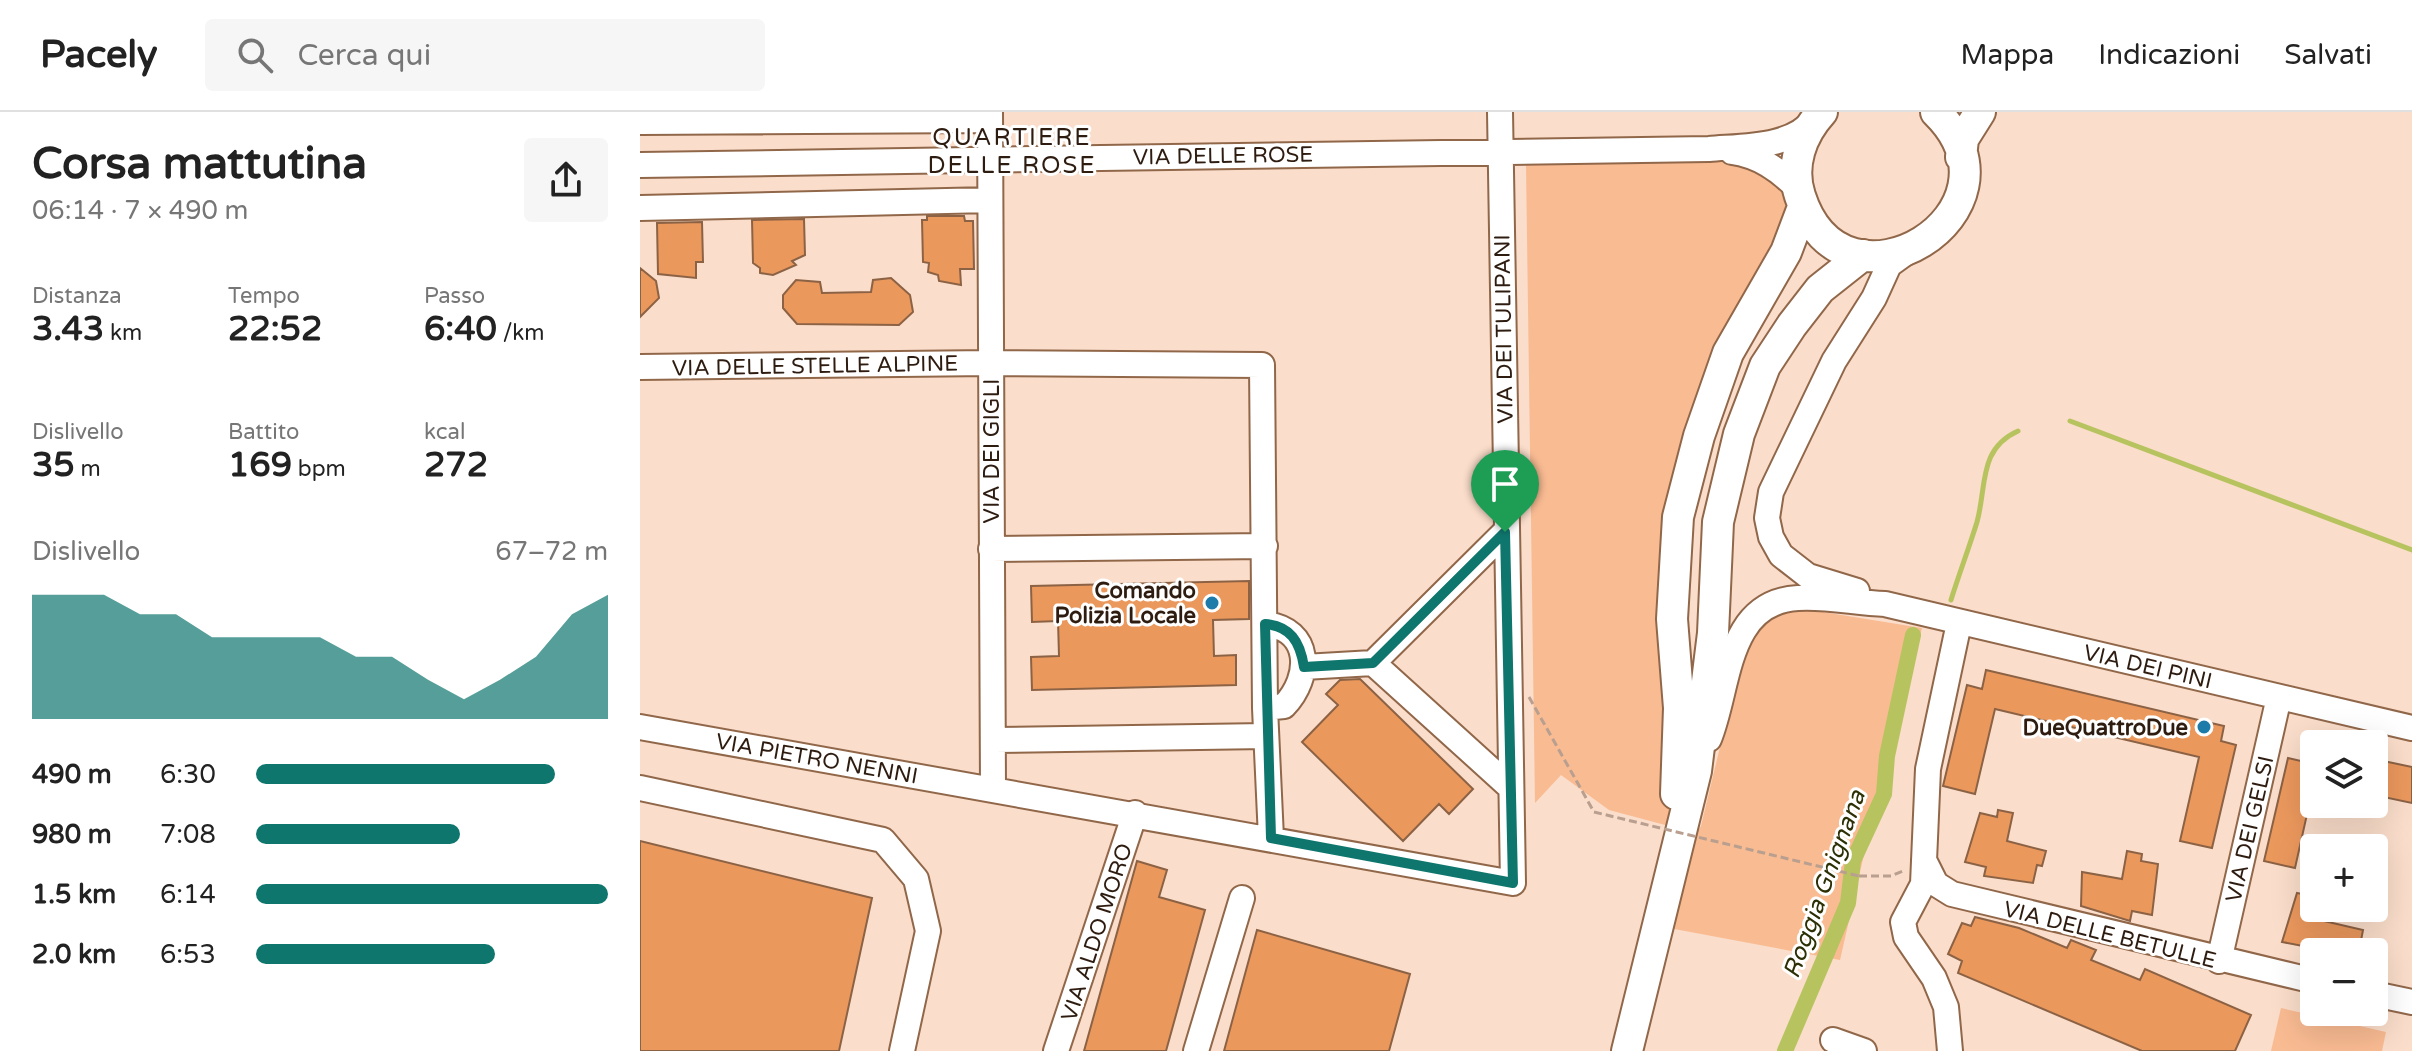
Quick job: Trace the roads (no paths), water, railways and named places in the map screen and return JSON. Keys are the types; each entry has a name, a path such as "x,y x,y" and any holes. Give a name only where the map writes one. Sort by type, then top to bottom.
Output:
{"main road":[{"path":"1936,112 1949,127 1961,157"},
{"path":"1800,198 1824,235 1863,255 1887,256 1907,252 1938,232 1953,211 1961,189 1963,139 1980,112"},
{"path":"1666,885 1677,789 1679,708 1672,619 1678,517 1699,436 1728,353 1786,252 1800,198 1799,147 1817,116"},
{"path":"1627,1051 1696,771 1713,633 1718,522 1739,434 1765,366 1792,325 1820,289 1863,255"}],"street":[{"name":"VIA DEI TULIPANI","path":"1500,112 1513,883"},
{"path":"640,122 990,116"},
{"name":"VIA DEI GIGLI","path":"990,116 993,789"},
{"name":"VIA DELLE ROSE","path":"640,165 1709,149 1776,141 1817,116"},
{"name":"VIA DELLE ROSE","path":"1709,149 1761,160 1780,171 1800,198"},
{"path":"640,208 990,200"},
{"name":"VIA DEI PINI","path":"1885,604 1863,593 1808,576 1791,566 1771,537 1767,518 1771,492 1815,395 1874,298 1889,265 1907,252"},
{"path":"1815,597 1783,571 1770,552 1759,520 1759,500 1763,479 1790,418 1862,298 1865,285 1863,255"},
{"name":"VIA DELLE STELLE ALPINE","path":"640,367 990,363 1262,365 1265,546"},
{"path":"1304,667 1373,663 1505,532"},
{"path":"991,549 1265,546 1265,708 1271,838"},
{"name":"VIA DEI PINI","path":"1696,771 1713,731 1734,649 1752,616 1779,600 1815,597 1885,604 2412,728"},
{"path":"1950,1051 1946,1007 1934,978 1915,956 1903,922 1923,884 1928,769 1959,623"},
{"path":"1265,624 1282,626 1294,636 1304,667 1296,693 1290,700 1284,706 1265,708"},
{"path":"1373,663 1510,787"},
{"name":"VIA DEI GELSI","path":"2219,961 2279,697"},
{"name":"VIA PIETRO NENNI","path":"640,727 1135,813 1513,883"},
{"path":"995,740 1266,736"},
{"path":"640,788 883,840 916,879 928,931 902,1051"},
{"name":"VIA ALDO MORO","path":"1056,1051 1135,813"},
{"name":"VIA DELLE BETULLE","path":"1924,860 1936,884 1952,894 2219,961 2300,978"},
{"path":"1196,1051 1242,898"},
{"path":"2388,997 2412,1002"},
{"path":"1833,1040 1864,1051"}],"waterway":[{"path":"2070,421 2412,550"},
{"path":"1951,600 1977,522 1990,458 2005,439 2018,431"},
{"name":"Roggia Gnignana","path":"1785,1051 1848,903 1853,861 1884,794 1887,756 1913,635"}],"place":[{"name":"Comando Polizia Locale","path":"1212,603"},
{"name":"DueQuattroDue","path":"2204,727"}],"district":[{"name":"QUARTIERE DELLE ROSE","path":"1012,151"}]}
